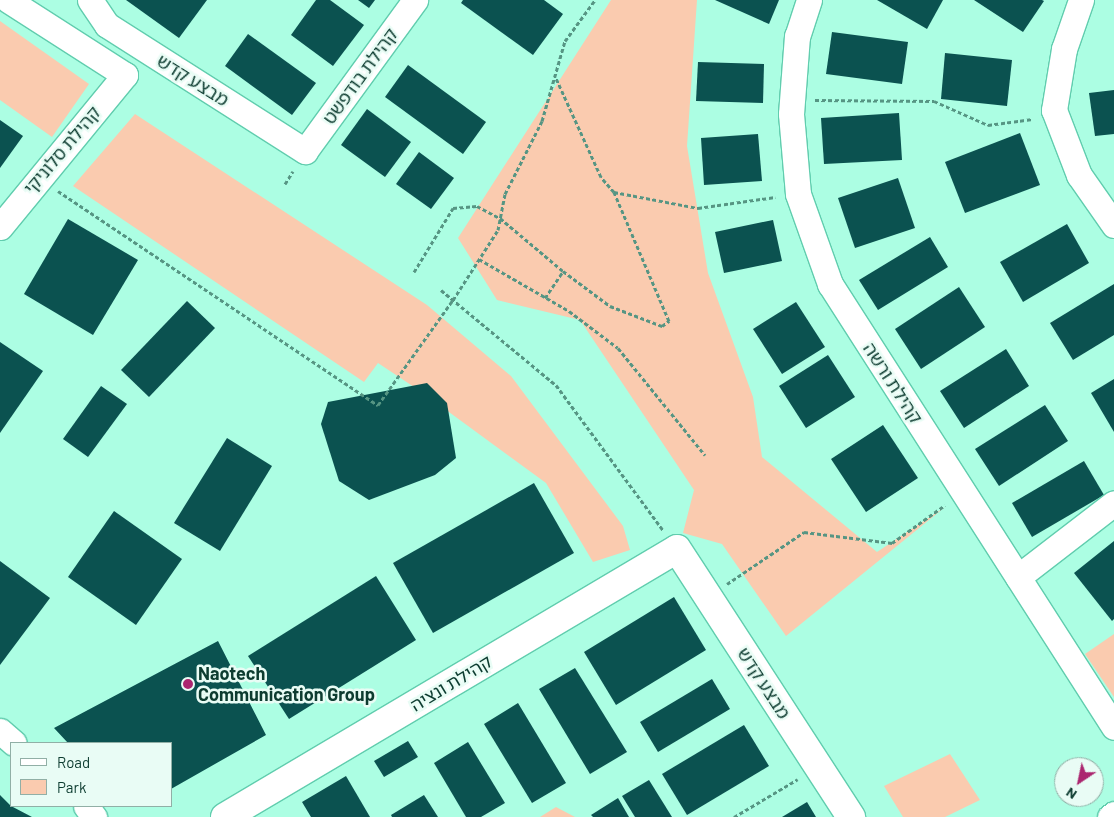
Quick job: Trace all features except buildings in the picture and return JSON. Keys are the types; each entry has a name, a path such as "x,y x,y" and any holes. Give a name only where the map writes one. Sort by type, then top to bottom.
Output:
{"street":[{"name":"קהילת סלוניקי","path":"0,227 125,75 8,0"},
{"name":"מבצע קדש","path":"90,0 106,25 305,151"},
{"name":"קהילת בודפשט","path":"305,151 415,0"},
{"name":"קהילת ורשה","path":"808,0 797,36 792,99 798,194 830,284 1114,727"},
{"path":"1082,0 1064,49 1054,110 1079,175 1114,225"},
{"path":"1018,577 1114,502"},
{"name":"מבצע קדש","path":"678,550 851,817"},
{"name":"קהילת ונציה","path":"224,817 678,550"},
{"path":"0,732 13,742"},
{"path":"1110,817 1114,814"}],"path":[{"path":"39,178 378,405 453,300 498,230 505,194 542,122 565,41 595,0"},
{"path":"414,272 452,208 477,206 500,218 563,271 610,306 662,326 669,321 614,192 601,177 554,76"},
{"path":"792,99 934,101 988,125 1056,115"},
{"path":"614,192 698,208 798,194"},
{"path":"479,259 545,298 618,348 705,454"},
{"path":"545,298 563,271"},
{"path":"441,290 556,385 678,550"},
{"path":"708,597 804,532 892,542 963,492"},
{"path":"734,817 818,766"}],"green space":[{"path":"611,0 697,0 687,146 708,273 753,397 762,457 877,552 945,507 786,636 722,544 683,533 694,490 580,320 497,300 458,238"},
{"path":"0,21 89,84 52,137 0,100"},
{"path":"135,114 427,305 511,376 623,526 630,550 593,562 546,483 423,393 378,363 364,382 73,186"},
{"path":"1114,634 1114,697 1085,654"},
{"path":"950,754 980,800 945,817 903,817 884,786"},
{"path":"556,807 575,817 540,817"}],"place":[{"name":"Naotech Communication Group","path":"188,684"}]}
